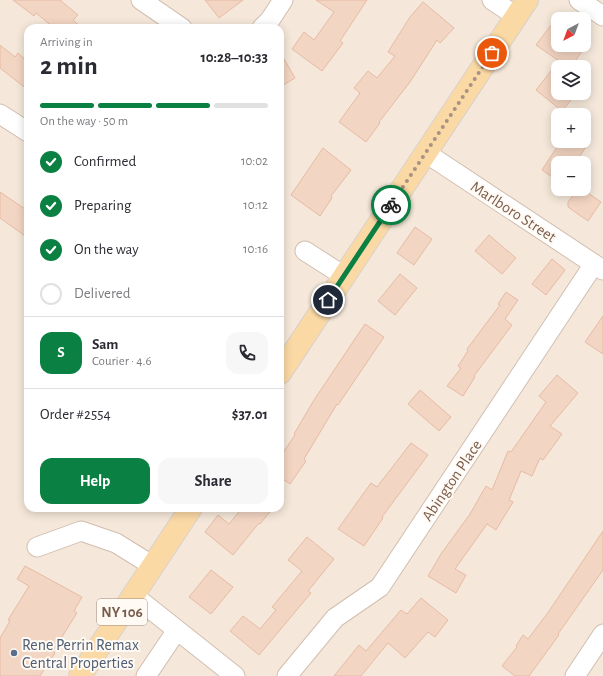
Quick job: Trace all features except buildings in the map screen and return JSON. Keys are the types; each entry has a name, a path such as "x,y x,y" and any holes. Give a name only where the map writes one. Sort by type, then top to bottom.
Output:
{"main road":[{"path":"284,367 522,8"},
{"name":"NY 106","path":"80,676 188,512"}],"street":[{"path":"141,0 176,24"},
{"path":"266,24 283,0"},
{"path":"492,0 522,8"},
{"path":"579,0 603,16"},
{"path":"0,114 24,129"},
{"name":"Marlboro Street","path":"426,153 598,267"},
{"path":"305,251 344,276"},
{"name":"Abington Place","path":"287,676 335,618 380,587 598,267"},
{"path":"37,547 81,531 116,543 153,566"},
{"path":"133,595 235,676"},
{"path":"146,676 177,630"},
{"path":"575,676 603,634"}],"shaded area":[{"path":"0,0 603,0 603,676 0,676"}],"way so far":[{"path":"391,205 492,53"}],"place":[{"name":"Rene Perrin Remax Central Properties","path":"14,653"}],"route":[{"path":"328,300 391,205"}]}
